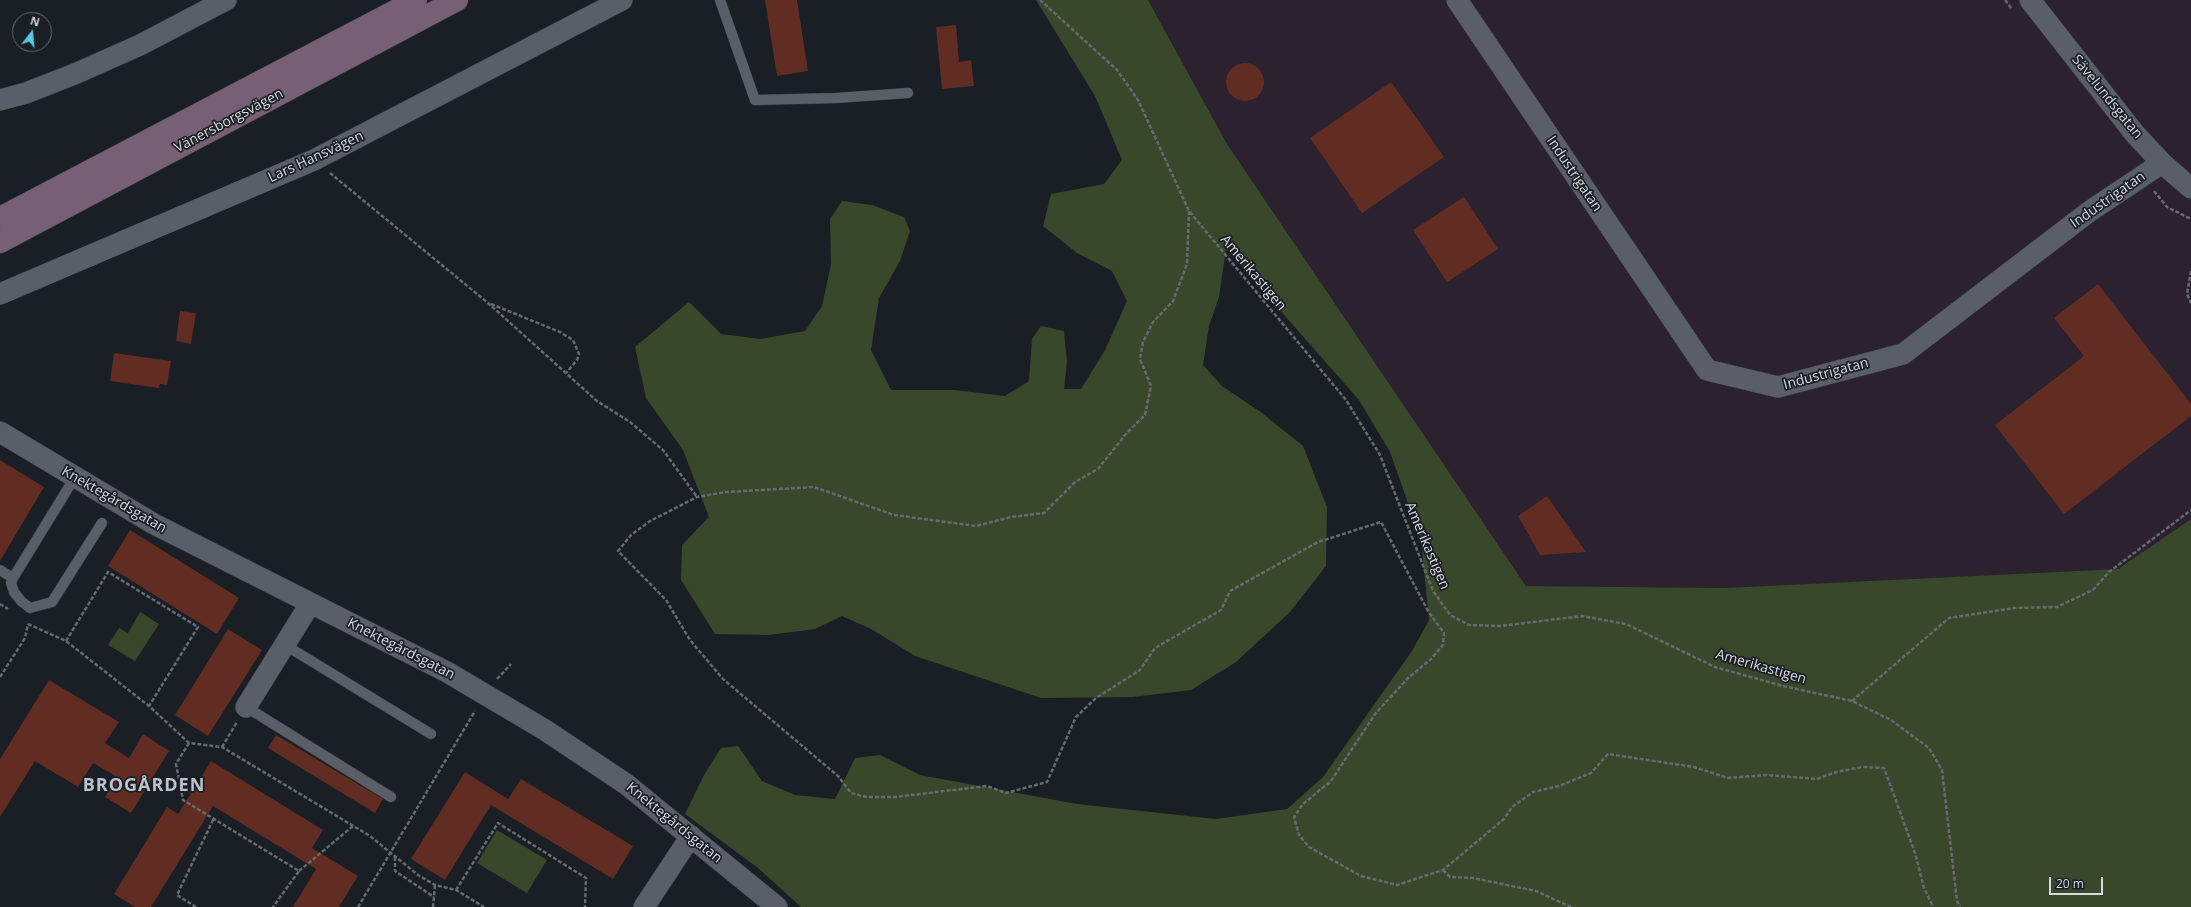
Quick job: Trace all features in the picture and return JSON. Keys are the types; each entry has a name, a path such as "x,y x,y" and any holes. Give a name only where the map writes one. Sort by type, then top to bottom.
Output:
{"main road":[{"name":"Vänersborgsvägen","path":"0,218 416,0"},
{"name":"Vänersborgsvägen","path":"0,242 457,0"}],"street":[{"path":"0,100 26,93 77,73 140,45 195,7 226,0"},
{"name":"Lars Hansvägen","path":"0,294 314,160 622,0"},
{"name":"Industrigatan","path":"1457,0 1707,370 1778,387 1903,354 2090,211 2162,163"},
{"name":"Sävelundsgatan","path":"2030,0 2135,134 2162,163 2191,188"},
{"name":"Knektegårdsgatan","path":"0,432 154,524 310,604 375,634 442,669 545,730 626,784 777,907"},
{"path":"246,707 286,645 310,604"},
{"path":"644,907 691,836"}],"lane":[{"path":"720,0 755,100 836,98 908,93"},
{"path":"75,477 13,578 11,584 14,592 30,608 52,602 102,523"},
{"path":"0,570 13,578"},
{"path":"286,645 431,734"},
{"path":"246,707 391,797"}],"path":[{"name":"Amerikastigen","path":"1040,0 1117,70 1138,100 1189,211 1346,400 1380,456 1433,592 1450,615 1469,625 1500,626 1582,616 1626,624 1715,667 1783,686 1852,701 1891,720 1929,748 1942,770 1957,900 1960,907"},
{"path":"314,160 488,303 597,401 630,422 663,450 697,497"},
{"path":"1189,211 1187,264 1173,301 1153,322 1143,342 1140,359 1151,386 1145,415 1126,434 1098,469 1075,482 1044,513 1011,517 976,526 894,515 814,488 726,492 697,497 650,521 631,535 618,550 627,562 666,600 690,640 723,679 838,776 851,793 866,797 895,797 987,786 1006,793 1046,782 1076,717 1096,698 1140,670 1155,648 1220,610 1230,591 1318,542 1381,522 1428,611 1444,633 1443,645 1430,660 1409,677 1375,714 1331,781 1303,804 1294,817 1299,835 1309,847 1360,876 1397,885 1443,870 1504,819 1512,807 1533,792 1559,786 1591,773 1608,754 1694,767 1728,778 1767,775 1817,779 1836,772 1855,768 1884,768 1915,853 1924,888 1933,907"},
{"path":"2191,271 2187,294 2191,303"},
{"path":"488,303 560,332 572,340 579,354 577,360 566,373"},
{"path":"1852,701 1949,618 2014,608 2057,607 2075,599 2094,590 2109,572 2191,510"},
{"path":"66,641 108,572 198,627 149,706"},
{"path":"0,604 11,611"},
{"path":"23,619 28,624 66,641 149,706 189,742 222,747 353,826 392,852 395,857 418,875 435,885 456,890 484,907"},
{"path":"0,677 25,638 28,624"},
{"path":"493,684 511,664"},
{"path":"222,747 246,707"},
{"path":"358,907 475,712"},
{"path":"189,742 176,764 184,800 299,871"},
{"path":"196,907 177,894 214,818"},
{"path":"456,890 498,823 586,878 585,907"},
{"path":"273,907 299,871 353,826"},
{"path":"395,857 395,871 434,897"},
{"path":"1443,870 1450,877 1473,878 1536,891 1571,907"},
{"path":"433,907 435,885"}],"shaded area":[{"path":"1148,0 2191,0 2191,519 2118,569 1724,588 1526,586 1227,144"}],"green space":[{"path":"1036,0 1148,0 1227,144 1526,586 1724,588 2118,569 2191,519 2191,907 801,907 758,868 685,814 704,775 721,748 738,746 762,781 795,795 835,799 855,758 880,755 920,775 1077,804 1216,819 1287,809 1323,777 1412,651 1429,620 1421,540 1390,452 1359,400 1226,249 1219,297 1209,326 1203,365 1222,386 1262,413 1303,446 1327,507 1326,566 1290,612 1236,662 1191,690 1133,697 1041,698 915,656 871,629 842,616 815,629 769,635 715,634 681,580 682,545 709,517 683,450 646,398 635,347 689,302 721,334 760,339 805,331 822,306 831,264 830,219 842,201 872,205 904,217 910,231 900,261 879,298 871,350 891,390 955,390 1005,396 1029,381 1032,339 1041,326 1064,331 1067,362 1064,389 1081,389 1105,350 1127,301 1112,271 1077,253 1043,226 1051,194 1104,184 1122,160 1095,96"},
{"path":"140,612 159,624 135,661 108,645 119,628 128,633"},
{"path":"497,830 547,860 527,893 477,863"}],"building":[{"path":"765,0 797,0 808,71 777,76"},
{"path":"956,25 959,62 971,60 974,86 942,89 936,27"},
{"path":"1241,63 1249,63 1256,66 1261,71 1264,82 1261,93 1256,98 1249,101 1241,101 1234,98 1229,93 1226,86 1226,78 1229,71 1234,66"},
{"path":"1391,82 1444,157 1362,213 1310,138"},
{"path":"1464,197 1498,249 1447,282 1413,230"},
{"path":"2098,284 2191,404 2191,416 2064,514 1995,425 2084,356 2054,318"},
{"path":"180,311 196,313 191,344 176,341"},
{"path":"114,353 171,361 167,385 160,384 159,388 110,381"},
{"path":"0,460 44,487 0,561"},
{"path":"1547,496 1586,552 1540,555 1518,516"},
{"path":"130,530 239,598 217,634 108,566"},
{"path":"228,629 262,650 208,736 175,715"},
{"path":"49,680 119,722 105,743 129,758 143,734 169,751 131,813 105,797 117,777 93,763 78,787 35,761 0,817 0,759"},
{"path":"276,735 383,799 375,813 268,748"},
{"path":"211,761 323,830 312,848 358,876 339,907 293,907 316,869 213,806 151,907 135,907 114,894 167,807 178,814"},
{"path":"465,772 508,799 521,779 633,846 613,879 491,805 445,880 411,859"}],"district":[{"name":"BROGÅRDEN","path":"144,786"}]}
